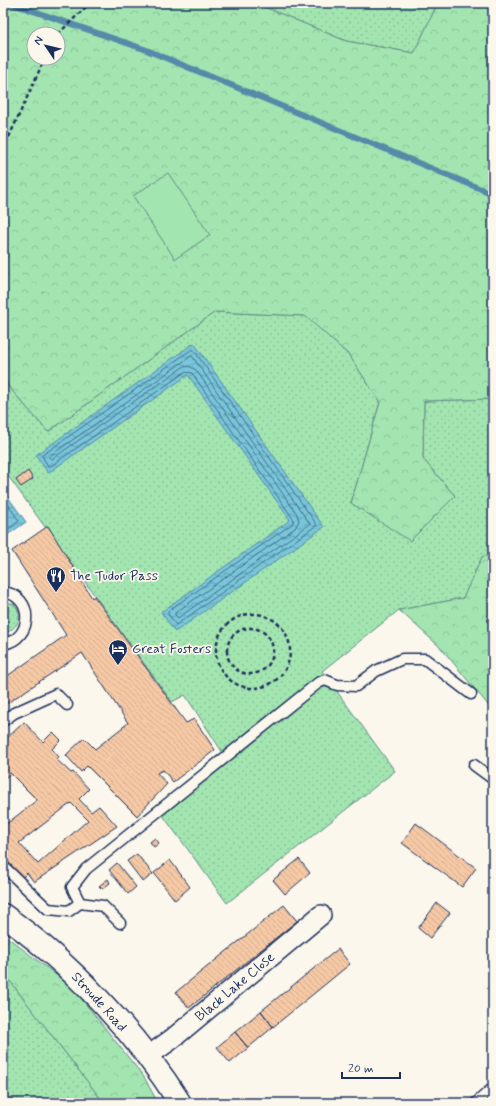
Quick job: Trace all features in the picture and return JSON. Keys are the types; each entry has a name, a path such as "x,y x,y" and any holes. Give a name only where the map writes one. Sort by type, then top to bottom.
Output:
{"street":[{"name":"Stroude Road","path":"3,915 51,952 86,986 147,1057 180,1103"},
{"name":"Black Lake Close","path":"147,1057 172,1039 321,915"}],"lane":[{"path":"3,592 15,596 22,603 26,611 27,621 24,630 18,637 3,644"},
{"path":"80,903 72,887 86,870 318,683 325,680 337,684 356,686 376,671 402,659 425,659 471,694"},
{"path":"3,721 14,713 56,694 67,705"},
{"path":"474,765 493,779"},
{"path":"3,866 48,909 69,910 80,903 103,906 120,923"},
{"path":"476,1103 493,1088"}],"path":[{"path":"66,26 90,3"},
{"path":"3,150 41,66"},
{"path":"258,614 274,621 281,627 289,642 289,660 280,676 274,682 257,688 248,688 240,686 225,676 217,660 216,647 220,634 232,621 244,615 258,614"},
{"path":"250,627 264,632 269,637 274,651 272,658 264,670 250,674 242,673 231,665 227,651 228,643 237,632 250,627"}],"green space":[{"path":"3,3 255,3 346,41 414,53 436,7 449,3 493,3 493,399 424,401 423,459 455,496 410,541 351,503 380,402 349,355 305,316 215,312 48,432 3,380 3,121 5,117 3,115"},
{"path":"255,3 449,3 436,7 414,53 346,41"},
{"path":"168,173 210,235 175,259 133,196"},
{"path":"215,312 306,316 349,355 380,402 351,503 455,496 423,459 424,401 493,399 493,554 482,557 463,598 399,610 322,671 395,771 227,903 156,806 223,753 185,695 172,702 3,469 3,380 48,432"},
{"path":"493,554 493,711 441,648 399,610 463,598 482,557"},
{"path":"3,601 14,604 19,613 19,618 16,626 3,634"},
{"path":"3,934 73,988 144,1077 158,1103 104,1103 3,972"},
{"path":"3,972 104,1103 3,1103"}],"water":[{"path":"194,343 324,527 175,632 161,612 290,520 188,375 48,473 36,455"},
{"path":"3,490 26,522 3,538"}],"building":[{"path":"28,471 33,479 21,487 16,480"},
{"name":"Great Fosters","path":"48,526 92,598 94,596 186,723 194,719 215,750 173,782 163,770 157,773 167,784 137,816 87,766 81,772 66,755 84,738 95,749 128,723 82,653 3,706 3,679 66,635 12,551"},
{"path":"24,722 43,742 53,732 61,740 52,749 59,757 56,759 71,773 73,772 89,789 79,799 91,812 99,806 117,826 34,882 27,873 23,877 3,857 3,823 5,825 37,800 10,773 3,780 3,742","holes":["71,803 88,820 38,864 19,843"]},
{"path":"416,823 476,868 462,887 402,843"},
{"path":"155,838 159,843 154,847 150,842"},
{"path":"137,854 153,874 143,882 127,861"},
{"path":"299,859 310,873 285,894 273,880"},
{"path":"170,860 190,887 175,900 154,873"},
{"path":"117,863 136,887 128,894 109,870"},
{"path":"108,879 110,883 102,889 99,886"},
{"path":"437,903 450,913 430,938 418,928"},
{"path":"284,905 297,921 189,1008 176,992"},
{"path":"338,949 350,964 273,1027 261,1011"},
{"path":"261,1011 273,1027 248,1048 235,1032"},
{"path":"235,1032 248,1048 230,1063 217,1047"}],"waterway":[{"path":"10,3 144,49 493,194"}],"place":[{"name":"The Tudor Pass","path":"56,593"},
{"name":"Great Fosters","path":"118,666"}]}
